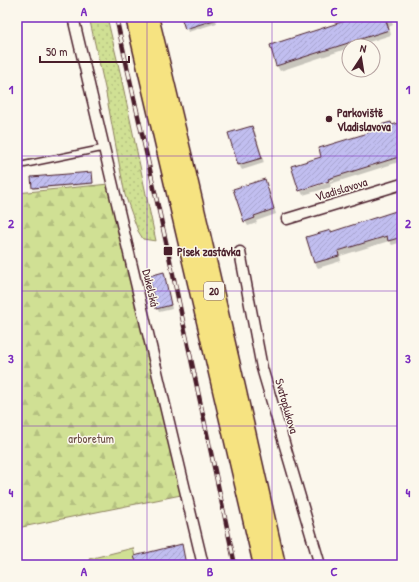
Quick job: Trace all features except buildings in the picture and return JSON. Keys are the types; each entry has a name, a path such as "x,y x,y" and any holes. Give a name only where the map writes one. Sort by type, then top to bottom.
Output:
{"highway":[{"name":"20","path":"135,17 263,565"},
{"name":"20","path":"149,17 236,385 276,565"}],"street":[{"name":"Dukelská","path":"73,17 203,565"},
{"name":"Vladislavova","path":"287,219 402,184"},
{"name":"Svatoplukova","path":"240,252 262,368 320,565"}],"lane":[{"path":"17,166 104,148"}],"green space":[{"path":"89,17 107,17 156,241 143,239 138,231 125,195 105,88"},
{"name":"arboretum","path":"109,184 181,495 17,528 17,193"},
{"path":"133,548 137,565 90,565 89,559"}],"railway":[{"path":"116,17 235,565"}],"place":[{"name":"Parkoviště Vladislavova","path":"329,119"},
{"name":"Písek zastávka","path":"168,251"}]}
